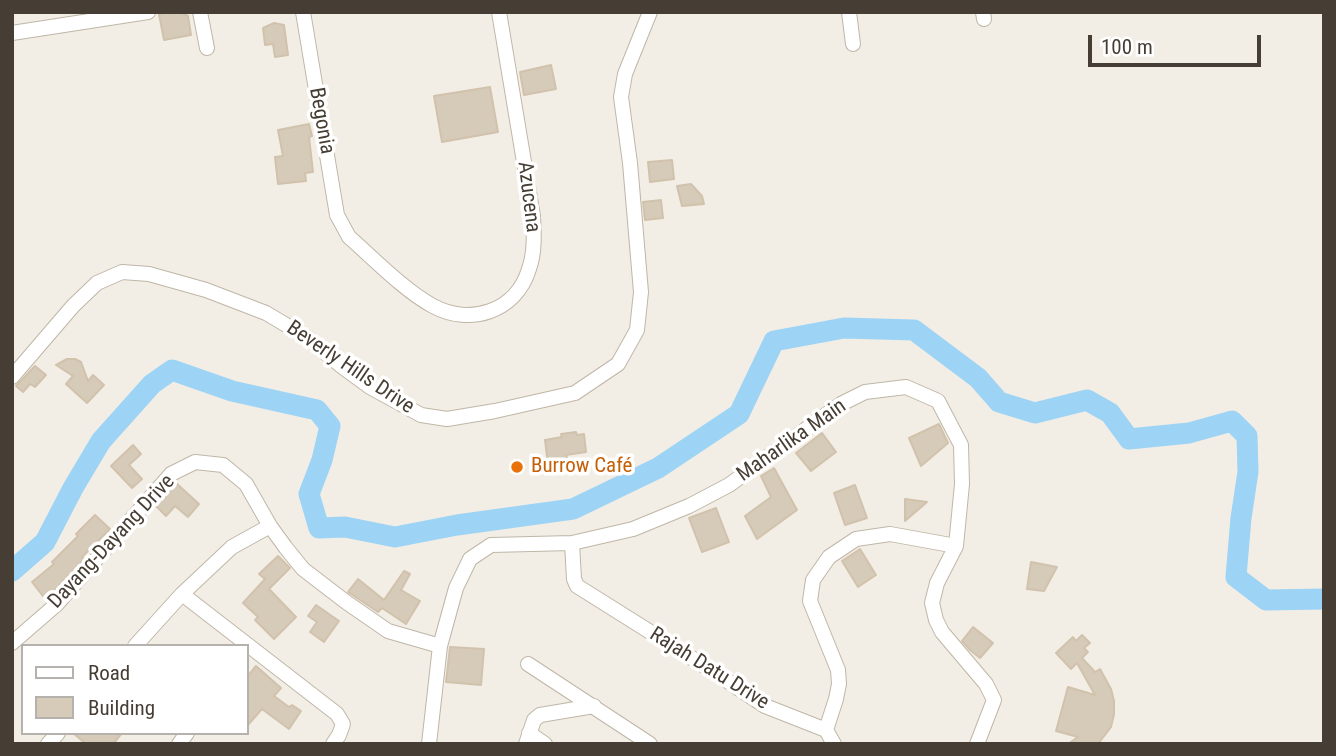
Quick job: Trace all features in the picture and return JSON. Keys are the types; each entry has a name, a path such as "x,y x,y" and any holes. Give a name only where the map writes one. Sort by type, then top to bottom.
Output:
{"street":[{"path":"12,33 77,18 148,12"},
{"path":"200,12 207,48"},
{"name":"Begonia","path":"303,12 337,215 343,228"},
{"name":"Azucena","path":"343,228 349,237 416,295 450,314 464,316 491,311 515,296 533,258 533,216 499,12"},
{"name":"Beverly Hills Drive","path":"12,377 97,283 122,272 149,274 206,290 266,313 307,338 370,387 421,415 447,419 575,393 618,364 637,330 641,292 630,163 621,97 625,74 650,12"},
{"path":"849,12 853,44"},
{"name":"Maharlika Main","path":"429,744 440,646 456,588 470,559 491,545 572,543 633,529 689,506 729,485 841,404 865,392 906,387 938,401 961,445 962,484 956,546 937,583 932,603 942,632 986,684 994,700 977,744"},
{"name":"Dayang-Dayang Drive","path":"12,643 57,604 171,474 195,462 223,465 247,484 270,526 303,569 346,602 388,631 440,646"},
{"path":"137,644 182,594 232,547 270,526"},
{"path":"834,744 826,730 839,684 838,670 810,601 813,580 830,557 856,539 890,534 956,546"},
{"name":"Rajah Datu Drive","path":"572,543 574,579 577,586 765,706 826,730"},
{"path":"182,594 240,644"},
{"path":"251,654 337,714 343,724 333,744"},
{"path":"528,664 650,744"},
{"path":"545,744 527,738 534,720 540,715 594,706"}],"building":[{"path":"180,12 188,16 191,35 164,40 159,14"},
{"path":"274,23 284,25 288,55 275,57 273,44 265,45 263,28"},
{"path":"551,65 556,89 524,95 520,72"},
{"path":"490,87 498,132 442,142 434,96"},
{"path":"309,124 313,172 305,173 306,181 278,184 275,157 283,156 278,130"},
{"path":"672,160 674,179 650,182 648,162"},
{"path":"691,184 702,196 704,204 682,206 677,186"},
{"path":"661,200 663,218 645,220 643,202"},
{"path":"67,359 81,362 88,381 93,375 104,385 87,403 66,384 73,376 56,365"},
{"path":"35,366 46,375 35,387 30,384 23,392 16,386"},
{"path":"939,424 948,443 921,466 909,438"},
{"path":"576,432 577,435 584,434 586,452 566,455 567,458 561,459 562,463 548,465 545,440"},
{"path":"822,433 836,452 811,471 796,453"},
{"path":"133,445 141,454 129,465 142,479 132,488 111,466"},
{"path":"774,468 797,510 757,539 745,516 771,497 761,476"},
{"path":"176,483 199,504 188,517 175,506 166,516 156,506"},
{"path":"855,485 867,518 845,525 834,493"},
{"path":"905,499 927,502 905,521"},
{"path":"716,508 729,542 702,552 689,518"},
{"path":"95,515 110,529 46,600 32,582 54,564 52,562"},
{"path":"860,549 876,575 858,587 842,561"},
{"path":"278,556 290,568 269,589 296,617 274,639 255,620 258,617 243,603 265,579 259,574"},
{"path":"1031,562 1057,567 1044,591 1027,589"},
{"path":"404,571 410,574 401,590 420,601 406,624 382,608 378,612 348,592 358,579 384,600"},
{"path":"316,605 339,621 324,642 310,632 317,622 308,616"},
{"path":"973,627 993,643 980,658 962,641"},
{"path":"1082,635 1090,643 1084,648 1088,652 1082,658 1095,672 1100,669 1114,701 1111,727 1098,744 1068,744 1078,737 1056,731 1068,687 1095,695 1077,663 1071,669 1056,653 1073,637 1076,641"},
{"path":"450,647 484,649 481,685 446,682"},
{"path":"256,666 281,688 274,696 289,707 292,705 301,711 289,729 262,709 248,725 248,676"},
{"path":"75,735 120,735 113,744 86,744"}],"waterway":[{"path":"12,571 45,542 101,441 152,384 172,370 232,391 317,410 330,426 322,460 309,494 319,528 345,527 395,537 457,525 573,509 658,468 739,414 774,341 844,328 914,330 978,378 999,402 1035,413 1087,400 1110,413 1129,439 1189,433 1232,421 1247,436 1248,472 1236,577 1266,600 1324,599"}],"place":[{"name":"Burrow Café","path":"517,467"}]}
